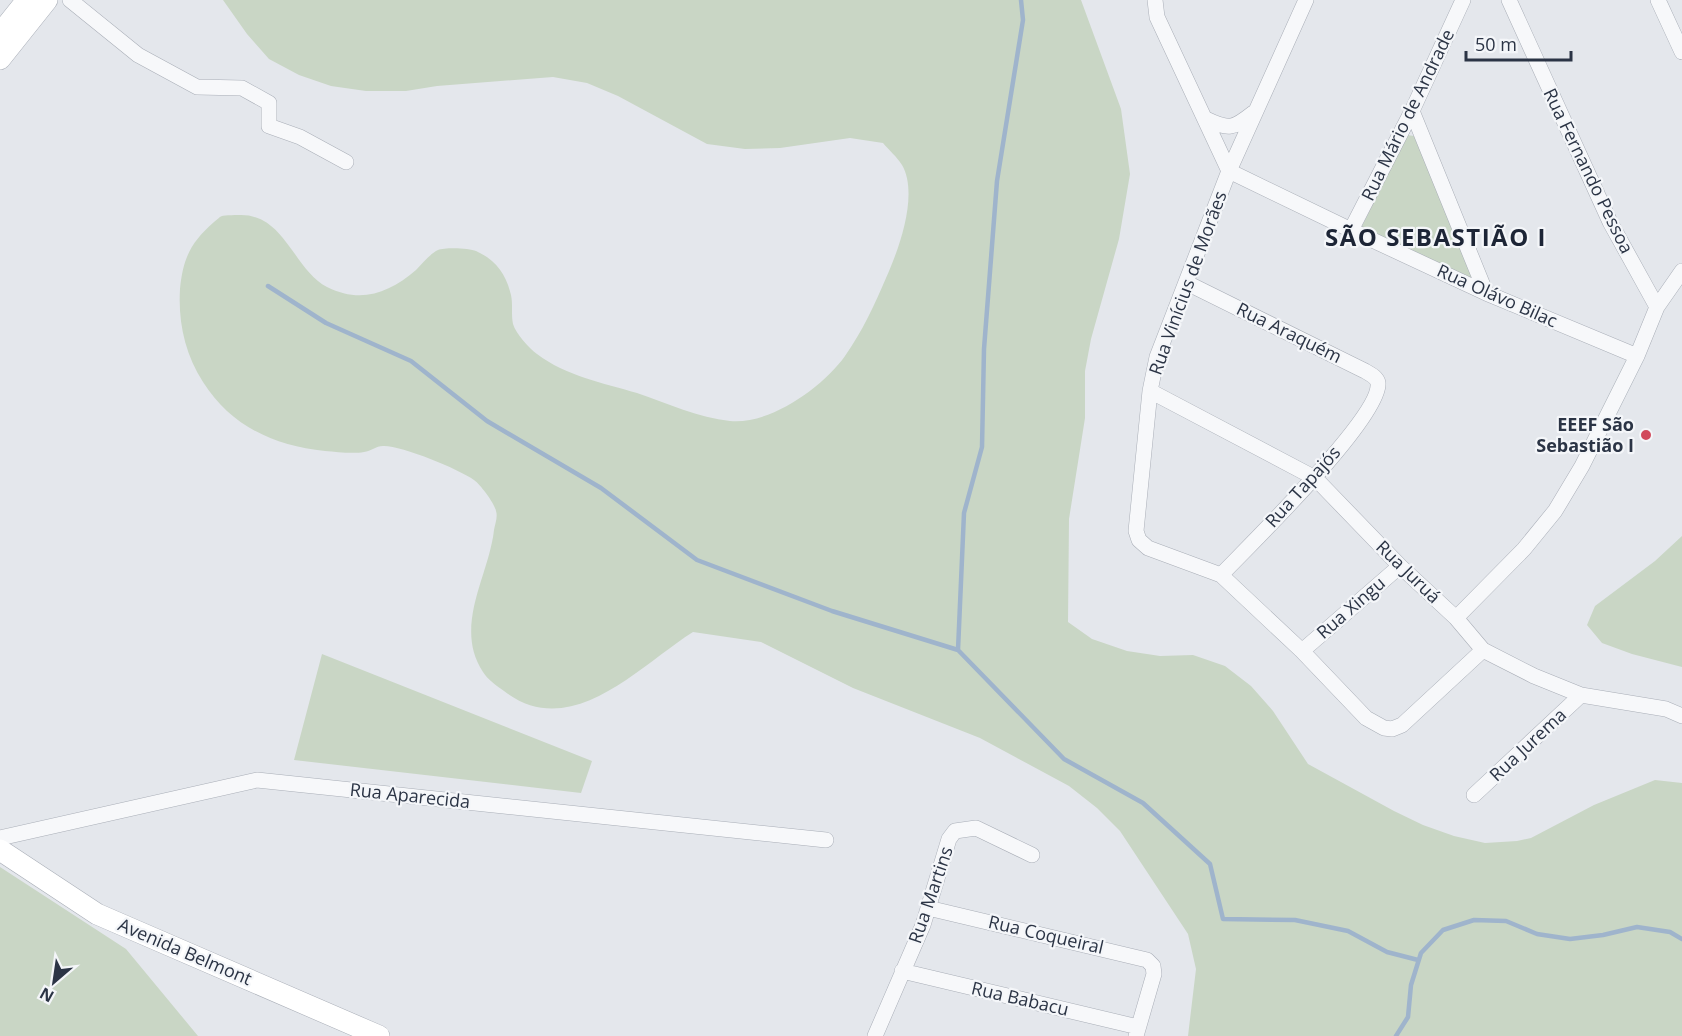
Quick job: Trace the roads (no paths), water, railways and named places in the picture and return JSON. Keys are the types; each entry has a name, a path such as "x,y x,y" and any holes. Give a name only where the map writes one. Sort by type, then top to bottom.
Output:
{"street":[{"path":"0,34 27,0"},
{"path":"0,60 47,0"},
{"path":"70,0 138,55 197,87 242,88 269,103 269,126 300,137 345,162"},
{"path":"1155,0 1157,17 1229,171"},
{"name":"Rua Vinícius de Morães","path":"1306,0 1229,171 1157,357 1150,391 1136,531 1139,540 1148,548 1221,574 1302,651 1366,717 1383,728 1392,729 1402,725 1484,650"},
{"name":"Rua Mário de Andrade","path":"1351,230 1412,111 1463,0"},
{"name":"Rua Fernando Pessoa","path":"1509,0 1610,222 1657,307"},
{"path":"1658,0 1682,52"},
{"path":"1206,119 1223,127 1231,127 1239,125 1255,111"},
{"path":"1412,111 1486,293"},
{"name":"Rua Olávo Bilac","path":"1229,171 1486,293 1637,356"},
{"path":"1456,618 1524,549 1555,511 1582,466 1637,356 1657,307 1682,270"},
{"name":"Rua Araquém","path":"1187,283 1365,371 1376,378 1377,394"},
{"name":"Rua Juruá","path":"1150,391 1315,478 1400,566 1456,618 1484,650 1534,676 1581,695 1666,709 1682,716"},
{"name":"Rua Tapajós","path":"1221,574 1315,478 1347,439 1377,394"},
{"name":"Rua Xingu","path":"1302,651 1400,566"},
{"name":"Rua Jurema","path":"1474,795 1581,695"},
{"name":"Rua Aparecida","path":"0,838 257,780 826,840"},
{"name":"Rua Martins","path":"875,1036 928,908 949,839 955,831 976,828 1032,855"},
{"name":"Avenida Belmont","path":"0,850 97,914 379,1036"},
{"name":"Rua Coqueiral","path":"928,908 1136,955 1147,960 1153,966 1154,974 1137,1032"},
{"name":"Rua Babacu","path":"902,972 1137,1032"}],"waterway":[{"path":"958,650 964,513 982,447 984,349 997,181 1023,20 1021,0"},
{"path":"268,286 326,323 411,361 487,421 601,488 697,560 832,611 958,650 1064,759 1143,803 1210,864 1223,919 1295,920 1348,931 1387,952 1418,960"},
{"path":"1396,1036 1408,1017 1411,985 1421,953 1443,930 1474,920 1506,921 1537,934 1570,939 1603,935 1637,927 1670,932 1682,939"}],"place":[{"name":"EEEF São Sebastião I","path":"1646,435"}],"district":[{"name":"SÃO SEBASTIÃO I","path":"1436,238"}]}
